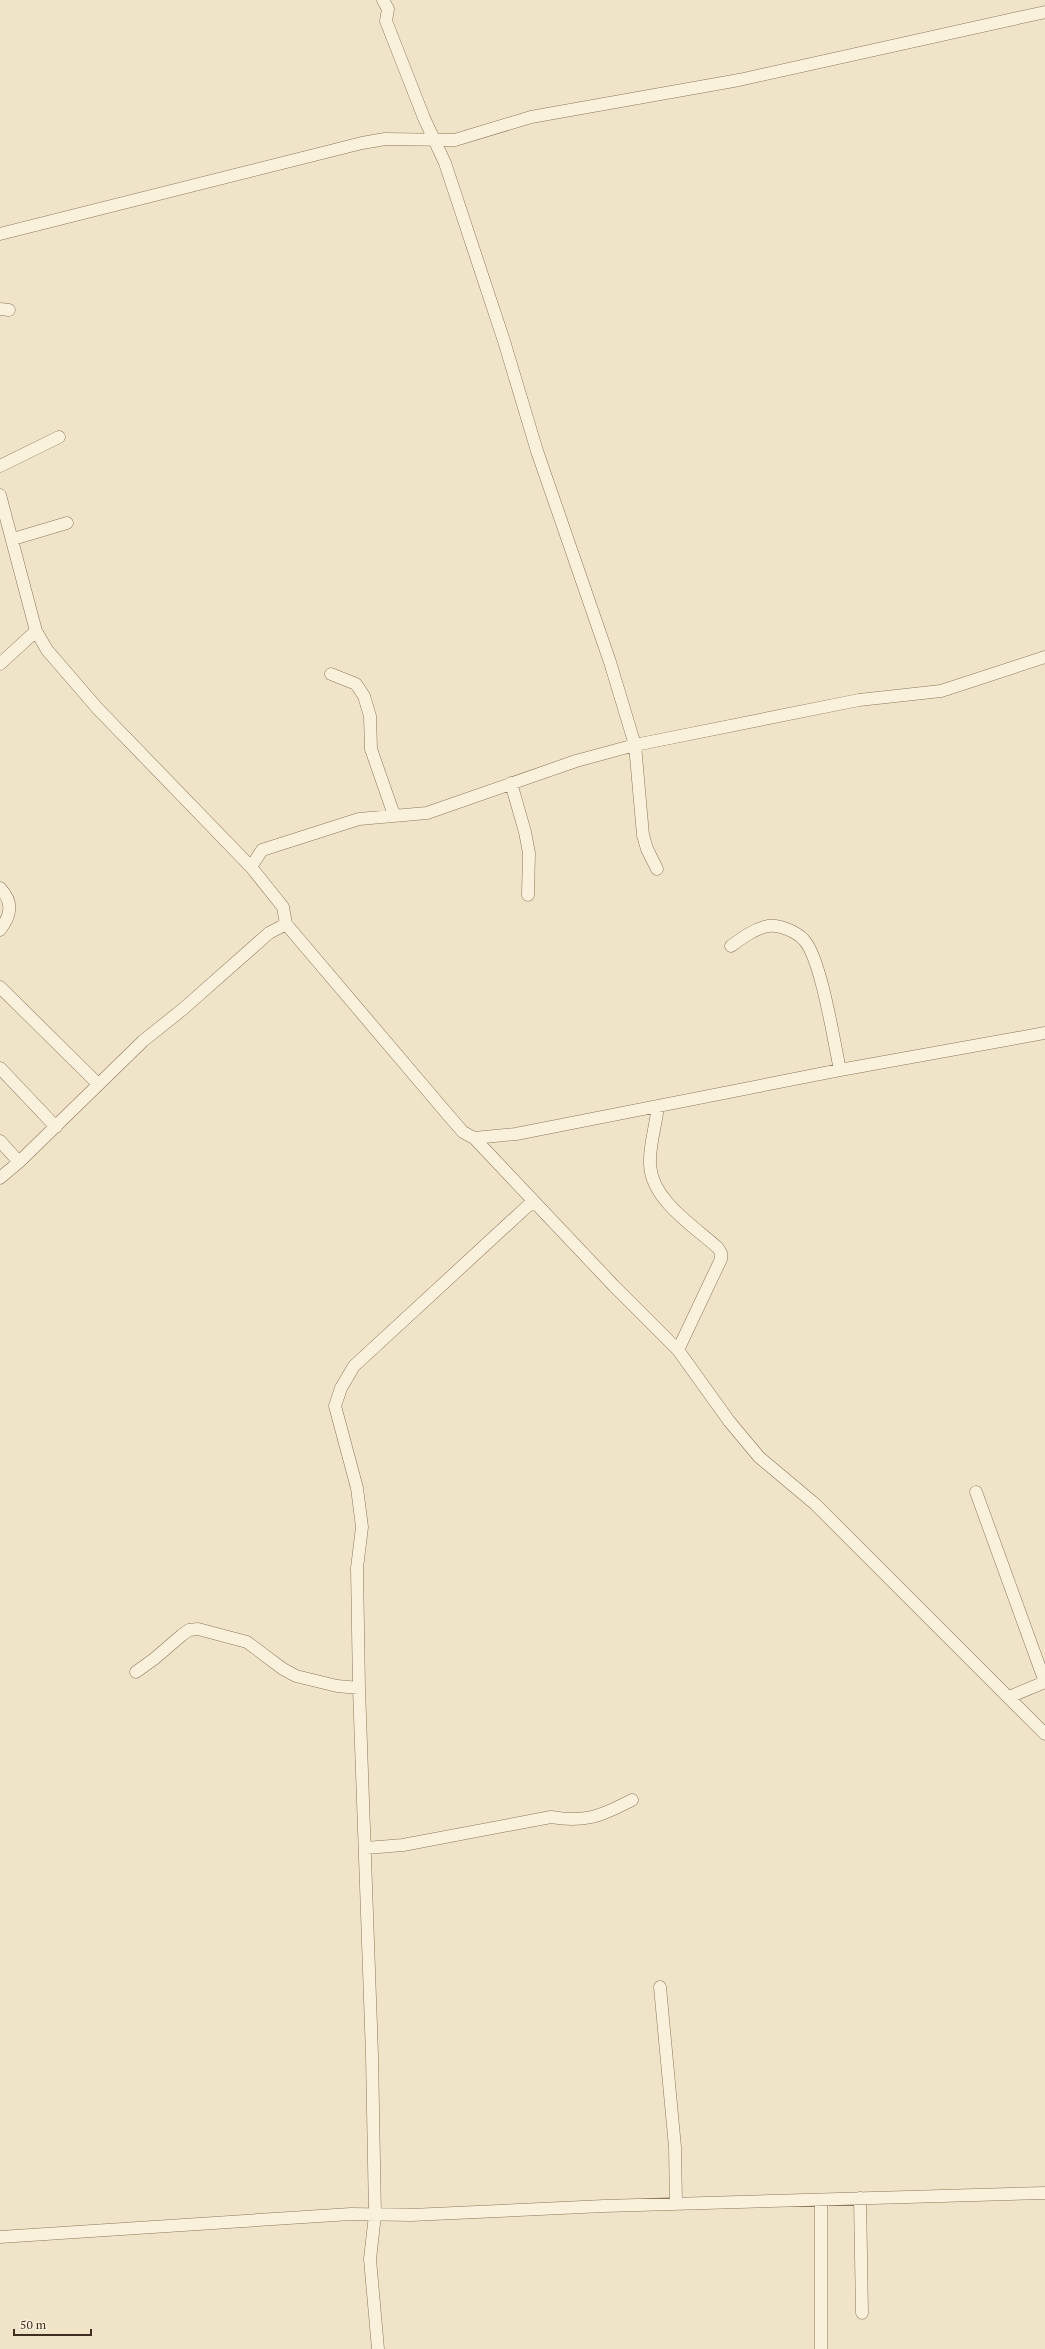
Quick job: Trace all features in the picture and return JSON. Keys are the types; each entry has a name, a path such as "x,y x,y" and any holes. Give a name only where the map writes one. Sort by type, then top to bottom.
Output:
{"street":[{"path":"383,0 388,10 386,21 445,163 504,341 537,451 610,662 635,745 643,834 647,849 657,869"},
{"path":"0,234 362,143 384,139 455,140 530,116 740,80 1045,12"},
{"path":"0,466 59,437"},
{"path":"0,495 36,632 47,650 98,709 251,867 283,907 286,924 463,1132 474,1138 614,1286 678,1350 729,1421 759,1457 815,1504 1010,1697 1045,1734"},
{"path":"13,540 67,523"},
{"path":"0,664 36,632"},
{"path":"251,867 262,850 359,819 427,813 576,761 635,745 858,700 941,691 1045,657"},
{"path":"331,674 356,684 364,696 370,716 371,749 394,815"},
{"path":"511,783 526,832 529,853 528,895"},
{"path":"0,888 6,895 11,905 8,920 0,930"},
{"path":"0,1178 56,1127 143,1041 183,1009 269,933 286,924"},
{"path":"730,946 749,933 769,926 789,930 804,940 815,958 840,1070"},
{"path":"0,987 98,1084"},
{"path":"474,1138 516,1134 840,1070 1045,1033"},
{"path":"0,1068 56,1127"},
{"path":"658,1106 650,1163 656,1187 669,1204 718,1248 721,1253 720,1260 678,1350"},
{"path":"0,1142 19,1162"},
{"path":"378,2349 370,2259 375,2215 366,1848 359,1688 357,1568 362,1527 361,1508 334,1406 341,1388 354,1366 534,1201"},
{"path":"976,1492 1045,1682 1010,1697"},
{"path":"136,1672 189,1630 198,1629 247,1642 283,1669 296,1676 337,1686 359,1688"},
{"path":"366,1848 403,1845 551,1817 574,1821 600,1815 632,1800"},
{"path":"660,1987 674,2133 676,2204"},
{"path":"0,2237 40,2236 219,2221 351,2214 375,2215 1045,2193"},
{"path":"860,2198 862,2313"},
{"path":"821,2200 821,2349"}]}
